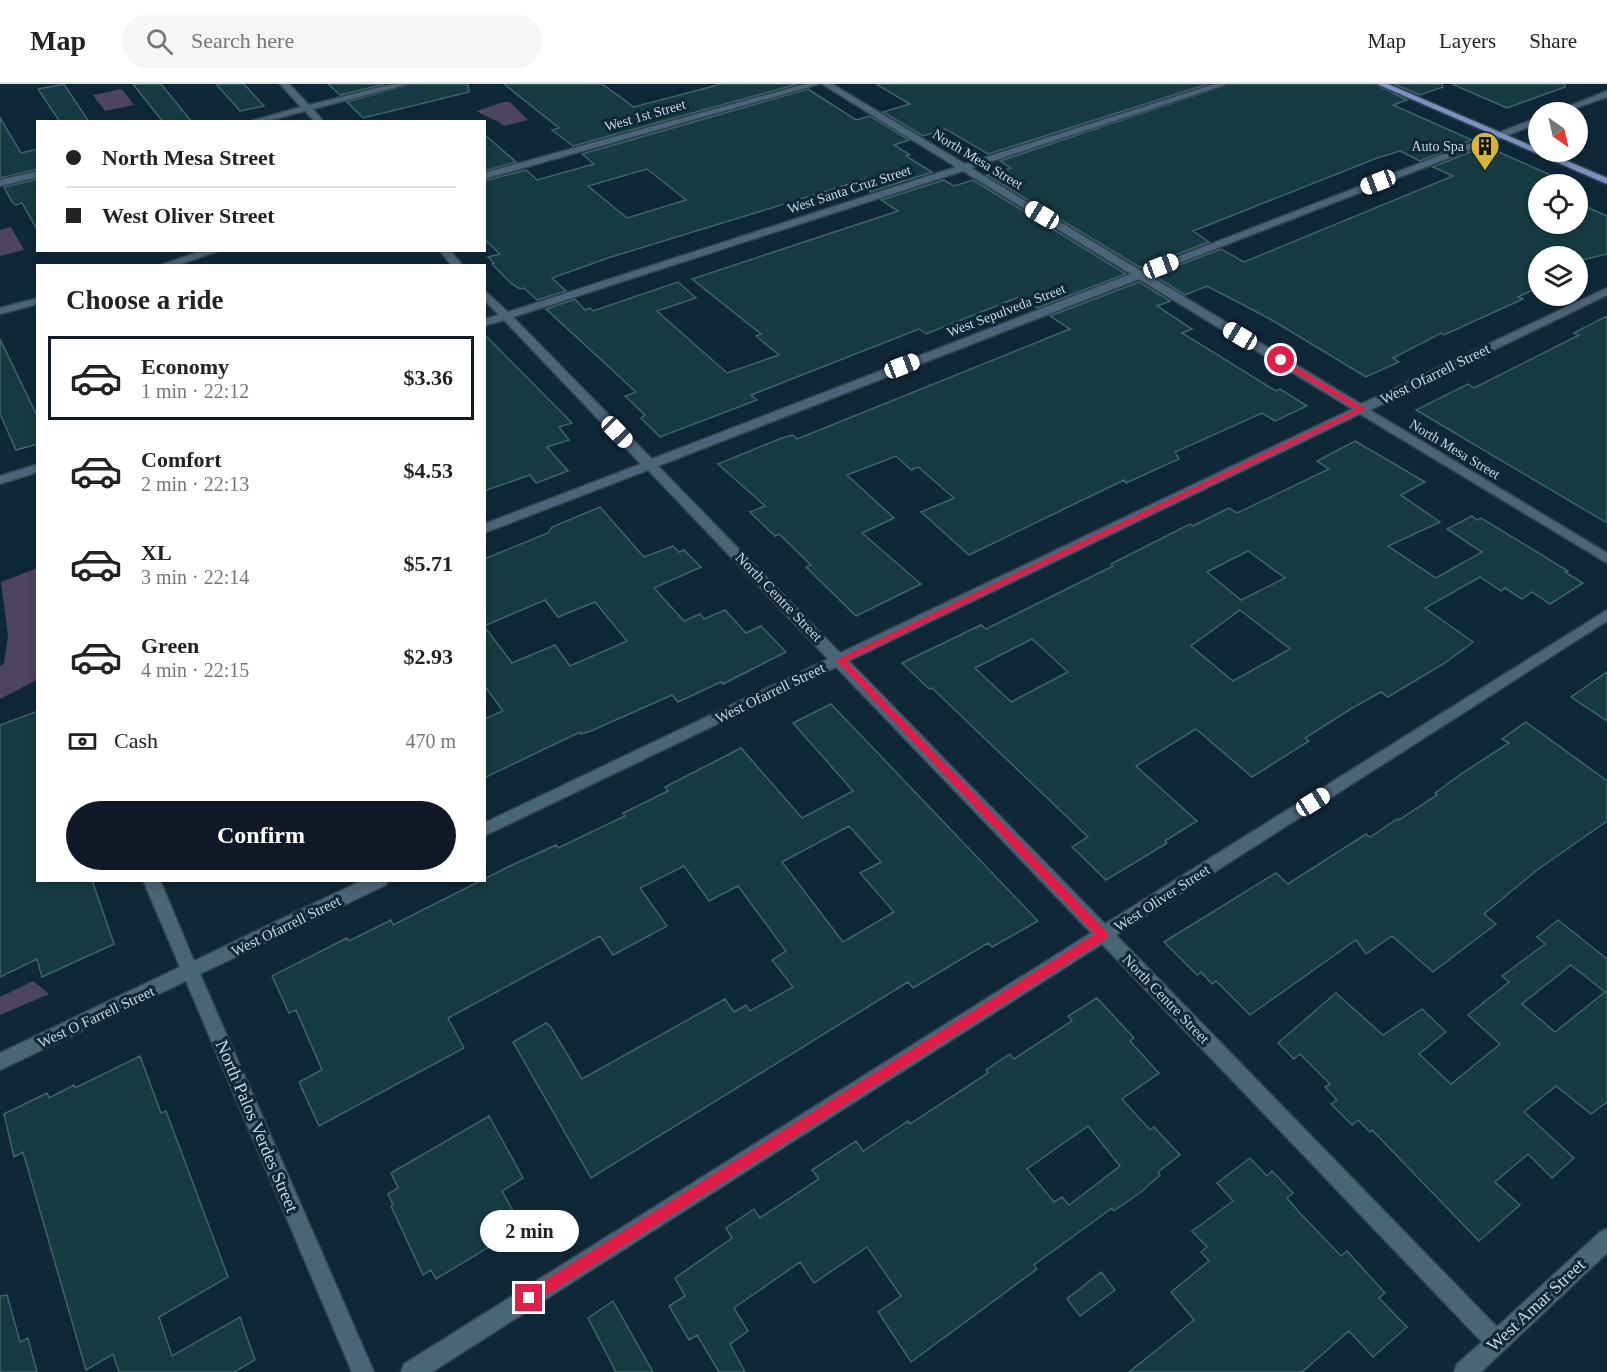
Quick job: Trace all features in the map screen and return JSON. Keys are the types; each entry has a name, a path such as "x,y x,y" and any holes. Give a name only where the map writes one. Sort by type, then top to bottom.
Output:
{"main road":[{"path":"1381,84 1607,181"}],"street":[{"path":"284,84 318,120"},
{"path":"260,120 404,84"},
{"name":"West 1st Street","path":"486,175 815,84"},
{"name":"North Mesa Street","path":"826,84 1607,559"},
{"name":"West Santa Cruz Street","path":"486,322 1223,84"},
{"path":"1584,102 1607,93"},
{"name":"West Sepulveda Street","path":"486,528 1528,124"},
{"path":"0,183 36,174"},
{"path":"170,264 209,252"},
{"path":"446,252 456,264"},
{"name":"West Ofarrell Street","path":"486,830 1607,291"},
{"name":"North Centre Street","path":"486,295 1497,1342"},
{"path":"0,311 36,302"},
{"path":"0,480 36,469"},
{"name":"West Oliver Street","path":"412,1372 1607,615"},
{"name":"North Palos Verdes Street","path":"152,882 363,1372"},
{"name":"West Ofarrell Street","path":"192,971 377,882"},
{"name":"West O Farrell Street","path":"0,1062 192,971"},
{"name":"West Amar Street","path":"1465,1372 1607,1239"}],"shaded area":[{"path":"122,89 134,105 105,111 93,95"},
{"path":"503,102 510,102 528,120 504,126 477,111"},
{"path":"11,227 24,250 0,256 0,230"},
{"path":"36,568 36,681 0,699 0,666 4,663 8,636 1,582"},
{"path":"33,981 49,994 0,1015 0,997"}],"building":[{"path":"64,84 88,120 59,120 38,89"},
{"path":"133,84 161,84 190,120 161,120"},
{"path":"216,84 244,84 264,106 240,111"},
{"path":"328,84 385,84 340,95"},
{"path":"410,84 468,84 469,92 363,118 347,102"},
{"path":"504,84 602,84 634,107 721,84 798,84 573,146 552,130 559,128"},
{"path":"876,84 1208,84 988,154 946,129 923,136 883,112 910,104"},
{"path":"1229,84 1375,84 1407,100 1393,105 1472,140 1420,161 1400,151 1377,158 1193,231 1209,242 1141,268 987,175 1011,168 1000,161"},
{"path":"1394,84 1442,84 1443,87 1420,95"},
{"path":"1452,84 1565,84 1565,87 1507,108"},
{"path":"808,89 856,120 870,116 909,140 894,145 910,155 906,156 932,172 870,192 866,179 611,257 552,278 566,291 537,300 524,288 520,289 512,284 488,257 500,254 486,241 486,180 526,170 537,180 594,164 582,154","holes":["647,169 686,200 627,218 588,186"]},
{"path":"0,118 21,153 36,149 36,169 0,178"},
{"path":"486,136 516,162 486,170"},
{"path":"1485,146 1548,174 1528,174 1528,234 1588,234 1588,207 1607,216 1607,254 1588,259 1588,246 1528,246 1528,292 1518,297 1523,299 1444,335 1441,333 1393,358 1399,362 1366,377 1270,319 1207,286 1185,295 1153,275 1221,249 1244,262 1453,176 1433,167"},
{"path":"36,179 36,228 22,203 16,205 12,202 4,187"},
{"path":"944,180 954,186 973,180 1126,274 1037,308 1019,297 926,334 919,329 751,395 757,400 660,437 641,418 645,415 625,396 636,392 546,309 575,299 585,310 590,308 593,311 678,282 696,298 657,311 727,373 779,355 756,336 761,334 692,279 898,211 881,200"},
{"path":"1139,282 1170,301 1157,306 1192,329 1182,333 1276,391 1280,389 1307,406 1275,421 1262,413 1175,452 1179,459 1126,483 1124,480 969,555 921,512 954,498 918,467 911,470 896,456 847,475 894,518 862,533 921,584 856,616 806,567 811,565 779,534 775,536 750,512 765,506 718,464 782,438 793,435 797,439 1070,329 1050,316"},
{"path":"1607,316 1607,523 1416,410 1468,384 1474,388 1579,335 1574,333"},
{"path":"486,336 572,423 559,427 569,440 547,447 568,471 536,483 530,475 486,490"},
{"path":"0,339 36,414 36,445 16,450 0,414"},
{"path":"1355,441 1425,482 1401,495 1440,522 1388,546 1436,578 1482,552 1447,529 1472,516 1477,520 1481,518 1568,571 1565,572 1583,583 1550,604 1532,592 1522,599 1505,588 1501,591 1480,577 1425,608 1473,642 1445,663 1388,697 1381,692 1349,710 1305,738 1309,741 1252,777 1196,729 1136,766 1197,821 1165,841 1167,843 1106,880 1072,847 1088,837 932,688 929,689 902,663 981,625 986,629 1113,566 1111,564 1190,524 1193,526 1229,508 1237,513 1329,469 1317,461","holes":["1248,551 1285,578 1241,600 1207,572","1240,610 1290,649 1233,681 1191,646","1032,639 1068,672 1011,702 975,668"]},
{"path":"600,507 644,557 673,546 679,552 684,550 701,567 654,588 684,621 700,614 704,619 725,610 746,633 761,626 786,652 723,684 721,682 678,702 672,695 591,731 581,734 580,732 486,777 486,718 503,711 486,688 486,629 512,663 555,645 570,666 627,641 595,602 558,617 545,600 486,625 486,558 548,533 552,527"},
{"path":"1607,672 1607,721 1571,697"},
{"path":"831,704 1038,921 992,947 988,943 913,988 908,982 591,1178 513,1042 546,1023 551,1027 582,1079 725,999 734,1012 746,1005 750,1011 793,987 772,960 786,951 738,886 709,901 684,866 640,888 667,926 613,955 600,936 448,1018 464,1048 319,1126 299,1082 322,1070 296,1010 289,1013 272,976 347,938 349,941 391,920 393,925 478,882 486,882 486,878 510,866 556,845 558,848 625,816 623,813 668,791 665,787 741,748 802,818 853,791 793,723","holes":["849,826 881,862 860,873 894,912 843,942 782,862"]},
{"path":"36,712 36,882 93,882 114,944 42,977 37,959 0,977 0,725"},
{"path":"1526,722 1607,781 1607,821 1537,870 1484,914 1496,924 1433,972 1392,936 1366,954 1356,940 1250,1015 1216,981 1212,984 1201,972 1197,975 1164,942 1276,873 1288,884 1366,834 1370,837 1397,819 1399,820 1437,795 1435,793 1461,774 1509,743 1502,739"},
{"path":"1558,920 1607,959 1607,1102 1591,1114 1556,1086 1524,1112 1574,1158 1552,1178 1528,1154 1495,1182 1520,1205 1479,1241 1372,1130 1370,1132 1358,1120 1352,1125 1331,1104 1337,1100 1325,1087 1330,1084 1300,1054 1294,1059 1278,1043 1336,993 1383,1035 1422,1009 1446,1032 1419,1054 1451,1084 1500,1044 1468,1015 1509,982 1502,976 1545,944 1537,937","holes":["1571,965 1605,992 1555,1032 1522,1004"]},
{"path":"1097,998 1134,1038 1130,1041 1159,1073 1122,1099 1150,1130 1154,1127 1180,1155 1158,1172 1160,1175 1141,1192 1114,1211 1112,1208 1034,1265 1037,1269 911,1362 878,1312 901,1296 867,1247 814,1283 800,1262 734,1308 748,1331 730,1344 745,1372 719,1372 697,1335 689,1340 669,1306 685,1296 675,1278 732,1238 726,1228 754,1209 760,1218 819,1179 812,1170 856,1141 863,1151 908,1121 910,1124 988,1073 986,1070 1010,1054 1014,1059 1072,1021 1068,1016","holes":["1088,1126 1120,1166 1069,1205 1062,1197 1054,1202 1027,1169"]},
{"path":"140,1056 161,1113 166,1111 228,1277 159,1317 172,1356 240,1317 255,1360 234,1372 119,1372 113,1354 86,1370 23,1152 14,1157 4,1114 47,1093 49,1098 74,1085 75,1088"},
{"path":"489,1116 523,1178 502,1191 522,1227 436,1279 431,1270 423,1275 391,1206 393,1205 388,1194 398,1188 391,1173"},
{"path":"1250,1158 1267,1176 1272,1171 1293,1193 1287,1198 1341,1256 1347,1251 1385,1293 1379,1298 1407,1327 1373,1357 1349,1331 1302,1372 1129,1372 1194,1320 1171,1292 1209,1261 1201,1252 1207,1247 1192,1231 1233,1201 1217,1183"},
{"path":"1101,1272 1115,1290 1080,1316 1067,1299"},
{"path":"7,1295 20,1342 28,1338 37,1372 0,1372 0,1296"},
{"path":"613,1301 653,1372 616,1372 588,1318"}],"place":[{"name":"Auto Spa","path":"1485,172"}],"route":[{"path":"529,1298 1103,935 840,660 1362,409 1281,360"}]}
